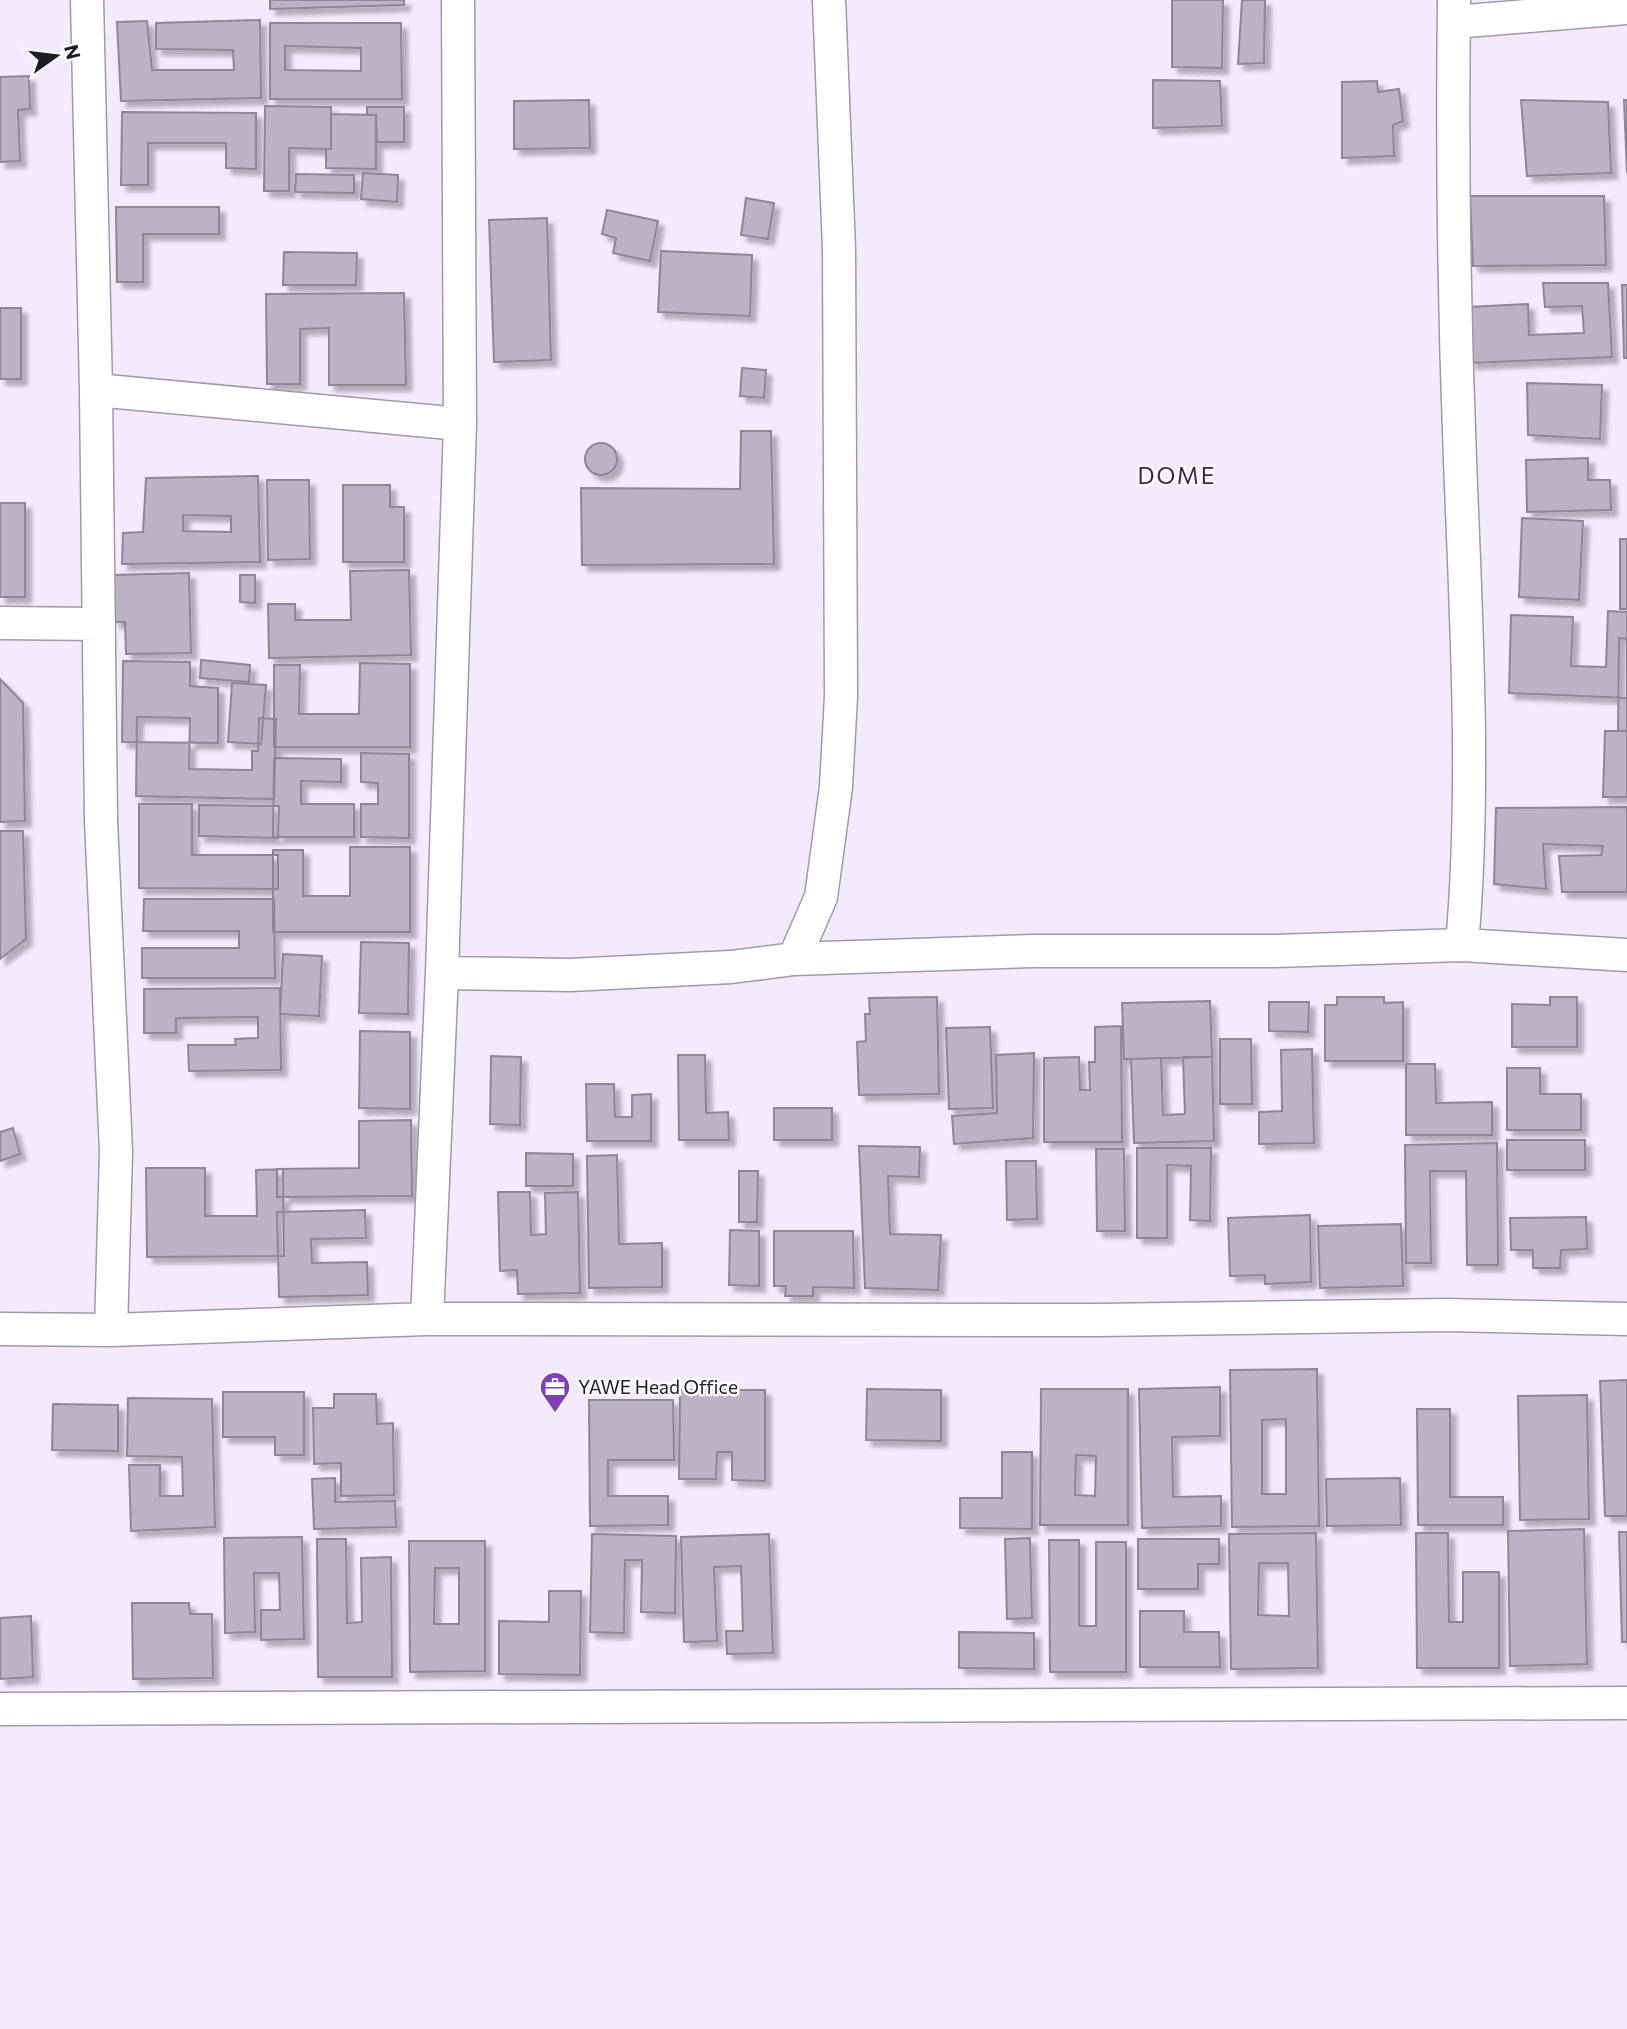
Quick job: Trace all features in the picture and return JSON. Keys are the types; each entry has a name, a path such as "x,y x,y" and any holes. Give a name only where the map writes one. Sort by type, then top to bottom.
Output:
{"street":[{"path":"87,0 96,390 101,820 116,1152 111,1330"},
{"path":"427,1319 442,972 460,424 458,0"},
{"path":"794,959 821,897 836,787 841,696 839,249 829,0"},
{"path":"1462,945 1467,888 1467,749 1454,234 1454,11 1627,8"},
{"path":"96,390 460,424"},
{"path":"0,624 99,624"},
{"path":"442,972 570,975 731,967 794,959 1034,951 1182,953 1462,945 1627,955"},
{"path":"0,1329 111,1330 427,1319 1098,1320 1446,1315 1627,1319"},
{"path":"0,1709 1627,1703"}],"building":[{"path":"270,0 404,0 404,5 270,9"},
{"path":"1172,0 1223,0 1222,68 1172,67"},
{"path":"1242,0 1265,0 1264,63 1238,64"},
{"path":"260,20 261,98 121,101 117,22 147,21 152,70 234,70 233,50 156,49 156,23"},
{"path":"270,23 401,23 402,99 270,99","holes":["285,46 361,48 361,71 285,70"]},
{"path":"29,76 30,109 18,110 20,161 0,162 0,77"},
{"path":"1153,80 1220,81 1222,126 1153,128"},
{"path":"1377,81 1378,92 1399,89 1403,121 1393,125 1394,156 1342,158 1342,82"},
{"path":"589,100 590,148 514,149 514,101"},
{"path":"1521,100 1608,102 1611,173 1527,176"},
{"path":"1624,100 1627,100 1627,173"},
{"path":"265,106 331,107 331,149 289,148 289,191 264,191"},
{"path":"367,107 404,107 404,142 377,142 376,115 367,115"},
{"path":"122,112 256,113 256,169 226,168 226,143 148,143 148,185 121,185"},
{"path":"331,114 376,115 376,169 326,168 326,149 331,149"},
{"path":"363,173 398,175 397,202 361,199"},
{"path":"296,174 354,175 354,193 295,192"},
{"path":"1470,196 1604,196 1606,265 1473,266"},
{"path":"746,198 774,203 768,239 741,235"},
{"path":"116,207 219,207 219,234 143,234 143,282 117,282"},
{"path":"607,210 658,221 650,261 613,253 616,238 602,234"},
{"path":"547,218 551,360 494,362 489,220"},
{"path":"661,251 752,255 750,316 658,312"},
{"path":"284,252 357,253 356,285 283,285"},
{"path":"1543,283 1608,283 1612,357 1470,363 1468,307 1528,304 1529,335 1584,333 1582,306 1545,307"},
{"path":"1622,285 1627,285 1627,358 1624,358"},
{"path":"404,293 406,385 329,385 329,328 300,329 300,384 267,384 266,294"},
{"path":"0,308 21,308 21,379 0,379"},
{"path":"742,368 766,370 764,398 740,396"},
{"path":"1527,383 1602,385 1600,439 1528,435"},
{"path":"741,431 771,431 774,564 582,565 581,488 740,489"},
{"path":"601,443 612,448 617,459 612,470 601,475 590,470 585,459 590,448"},
{"path":"1588,458 1588,480 1610,480 1611,510 1527,512 1526,460"},
{"path":"258,476 260,562 122,564 123,533 143,532 146,478","holes":["183,515 231,516 231,532 183,531"]},
{"path":"267,480 309,480 310,559 268,560"},
{"path":"343,485 390,485 390,507 404,507 404,562 343,562"},
{"path":"0,503 25,503 25,597 0,597"},
{"path":"1522,518 1583,521 1579,600 1519,597"},
{"path":"1620,539 1627,539 1627,609 1620,609"},
{"path":"409,570 411,655 269,658 268,604 295,604 295,620 351,620 350,571"},
{"path":"189,573 191,653 126,654 125,622 114,622 112,575"},
{"path":"240,575 255,575 255,603 240,602"},
{"path":"1608,611 1627,612 1627,698 1509,693 1511,615 1573,617 1571,666 1606,667"},
{"path":"1619,638 1627,639 1627,731 1618,731"},
{"path":"201,660 250,665 249,682 200,678"},
{"path":"123,661 190,662 190,686 218,688 218,743 122,742"},
{"path":"360,663 410,664 410,747 274,747 274,665 300,665 299,714 359,714"},
{"path":"0,679 23,703 25,821 0,822"},
{"path":"232,683 266,685 261,744 228,742"},
{"path":"137,717 190,718 189,769 252,770 252,751 258,751 259,718 276,719 274,799 136,796"},
{"path":"1605,731 1627,731 1627,797 1603,797"},
{"path":"361,753 409,754 409,838 361,837 361,804 378,804 378,783 361,782"},
{"path":"274,758 341,759 341,782 301,781 301,804 354,804 354,837 273,837"},
{"path":"139,804 192,804 192,855 278,855 278,889 139,888"},
{"path":"199,805 279,806 278,838 199,836"},
{"path":"1627,807 1627,892 1562,892 1559,856 1601,855 1603,846 1543,844 1546,889 1494,884 1496,808"},
{"path":"0,831 23,831 26,939 0,959"},
{"path":"350,847 410,847 410,932 273,932 273,850 303,850 303,896 350,896"},
{"path":"144,899 274,899 275,978 142,978 142,948 239,948 239,931 143,931"},
{"path":"361,942 409,943 408,1014 359,1013"},
{"path":"283,954 322,956 319,1016 280,1014"},
{"path":"280,988 281,1070 189,1071 188,1045 236,1045 235,1039 258,1038 258,1017 176,1018 176,1033 144,1033 144,989"},
{"path":"937,997 939,1094 859,1095 857,1042 866,1041 865,1014 870,1014 869,998"},
{"path":"1337,997 1384,997 1384,1003 1403,1002 1403,1061 1325,1061 1325,1005 1337,1005"},
{"path":"1550,997 1577,997 1577,1047 1512,1047 1512,1004 1550,1005"},
{"path":"1210,1001 1212,1057 1124,1059 1122,1003"},
{"path":"1269,1002 1309,1002 1308,1032 1269,1031"},
{"path":"1121,1026 1122,1142 1044,1142 1044,1058 1079,1057 1080,1090 1090,1090 1089,1062 1095,1062 1095,1027"},
{"path":"990,1027 993,1108 949,1109 946,1028"},
{"path":"360,1031 410,1032 410,1109 359,1108"},
{"path":"1220,1039 1251,1039 1252,1104 1220,1104"},
{"path":"1312,1049 1314,1143 1259,1144 1259,1112 1282,1111 1281,1050"},
{"path":"1034,1053 1033,1138 954,1144 952,1116 997,1113 996,1055"},
{"path":"678,1055 705,1055 706,1113 728,1112 729,1140 679,1140"},
{"path":"491,1056 521,1057 520,1125 490,1124"},
{"path":"1183,1057 1212,1057 1214,1141 1134,1143 1131,1059 1161,1058 1163,1115 1185,1114"},
{"path":"1406,1064 1435,1064 1436,1103 1492,1102 1492,1135 1406,1135"},
{"path":"1507,1068 1540,1068 1540,1094 1581,1094 1581,1130 1507,1130"},
{"path":"586,1084 614,1084 615,1117 632,1117 632,1095 651,1094 651,1141 587,1141"},
{"path":"774,1108 832,1108 832,1140 774,1140"},
{"path":"411,1120 412,1196 277,1197 277,1169 359,1168 359,1121"},
{"path":"13,1128 20,1154 0,1161 0,1132"},
{"path":"1507,1140 1585,1140 1585,1170 1507,1170"},
{"path":"1497,1143 1498,1265 1467,1265 1466,1171 1430,1171 1431,1263 1406,1263 1405,1145"},
{"path":"859,1146 920,1147 919,1177 888,1176 890,1234 941,1235 938,1290 865,1288"},
{"path":"1137,1148 1211,1148 1210,1221 1190,1220 1191,1166 1167,1165 1167,1238 1137,1238"},
{"path":"1096,1149 1124,1149 1125,1231 1097,1231"},
{"path":"526,1153 573,1154 573,1186 526,1186"},
{"path":"617,1155 619,1244 662,1243 662,1287 589,1288 587,1156"},
{"path":"1006,1161 1036,1161 1037,1219 1007,1220"},
{"path":"146,1168 205,1168 205,1216 257,1216 256,1170 283,1169 284,1256 147,1257"},
{"path":"739,1171 758,1171 757,1222 739,1222"},
{"path":"498,1192 530,1192 531,1235 546,1234 545,1193 578,1192 580,1293 518,1294 517,1270 500,1271"},
{"path":"365,1210 366,1238 311,1239 312,1263 367,1262 368,1295 279,1297 277,1212"},
{"path":"1310,1215 1311,1282 1265,1284 1265,1275 1230,1276 1228,1218"},
{"path":"1586,1217 1587,1249 1561,1250 1560,1268 1533,1268 1533,1250 1511,1250 1510,1218"},
{"path":"1401,1224 1403,1286 1320,1288 1318,1226"},
{"path":"730,1230 759,1231 759,1286 729,1285"},
{"path":"774,1231 853,1231 854,1288 813,1287 813,1296 785,1296 786,1286 774,1286"},
{"path":"1317,1369 1319,1526 1232,1527 1230,1370","holes":["1286,1419 1286,1494 1262,1494 1262,1420"]},
{"path":"1627,1380 1627,1516 1605,1516 1600,1381"},
{"path":"1220,1387 1220,1436 1172,1437 1173,1497 1221,1496 1221,1526 1142,1528 1139,1389"},
{"path":"867,1389 941,1390 941,1441 866,1440"},
{"path":"1041,1389 1128,1389 1128,1525 1040,1525","holes":["1076,1455 1096,1456 1095,1496 1075,1495"]},
{"path":"680,1390 765,1390 765,1481 732,1480 732,1452 717,1452 716,1479 679,1479"},
{"path":"223,1392 304,1392 304,1455 275,1455 275,1437 223,1437"},
{"path":"334,1394 376,1394 377,1424 393,1423 394,1495 341,1496 341,1463 314,1464 313,1408 334,1408"},
{"path":"1587,1395 1589,1519 1520,1520 1518,1396"},
{"path":"128,1398 212,1399 215,1527 131,1531 129,1465 160,1465 160,1496 183,1496 182,1457 127,1456"},
{"path":"589,1400 673,1400 674,1460 608,1460 608,1496 668,1496 668,1525 590,1526"},
{"path":"53,1404 118,1405 118,1451 52,1450"},
{"path":"1417,1409 1450,1409 1450,1497 1503,1497 1503,1525 1418,1525"},
{"path":"1002,1452 1032,1452 1032,1529 960,1528 960,1498 1002,1498"},
{"path":"335,1478 335,1502 395,1501 396,1527 314,1529 312,1479"},
{"path":"1400,1478 1401,1525 1327,1526 1326,1479"},
{"path":"1584,1529 1587,1664 1510,1666 1508,1531"},
{"path":"1619,1532 1627,1532 1627,1642 1622,1642"},
{"path":"1316,1533 1318,1668 1231,1669 1229,1534","holes":["1259,1563 1288,1563 1289,1616 1258,1615"]},
{"path":"1416,1533 1448,1533 1449,1622 1463,1622 1463,1572 1499,1572 1499,1668 1417,1668"},
{"path":"592,1534 676,1536 675,1613 641,1612 642,1560 625,1560 624,1633 590,1632"},
{"path":"769,1534 773,1653 727,1654 726,1631 743,1631 741,1566 714,1567 717,1641 684,1642 681,1537"},
{"path":"302,1537 304,1639 261,1640 261,1610 280,1610 279,1573 254,1573 255,1632 225,1633 224,1538"},
{"path":"1030,1538 1032,1618 1007,1619 1005,1539"},
{"path":"317,1539 346,1539 347,1623 362,1622 361,1558 391,1557 392,1677 318,1677"},
{"path":"1138,1539 1219,1539 1219,1564 1198,1564 1198,1589 1138,1589"},
{"path":"1049,1540 1079,1540 1079,1626 1096,1626 1096,1542 1126,1542 1126,1672 1050,1672"},
{"path":"409,1541 485,1541 485,1671 410,1672","holes":["435,1568 459,1568 459,1624 434,1624"]},
{"path":"549,1591 581,1591 580,1675 499,1674 499,1621 549,1622"},
{"path":"132,1603 189,1603 190,1614 212,1614 213,1678 133,1679"},
{"path":"1140,1611 1184,1611 1184,1632 1219,1632 1220,1667 1140,1667"},
{"path":"31,1616 33,1677 0,1679 0,1618"},
{"path":"959,1632 1034,1633 1034,1669 959,1668"}],"place":[{"name":"YAWE Head Office","path":"555,1414"}],"district":[{"name":"DOME","path":"1177,476"}]}
